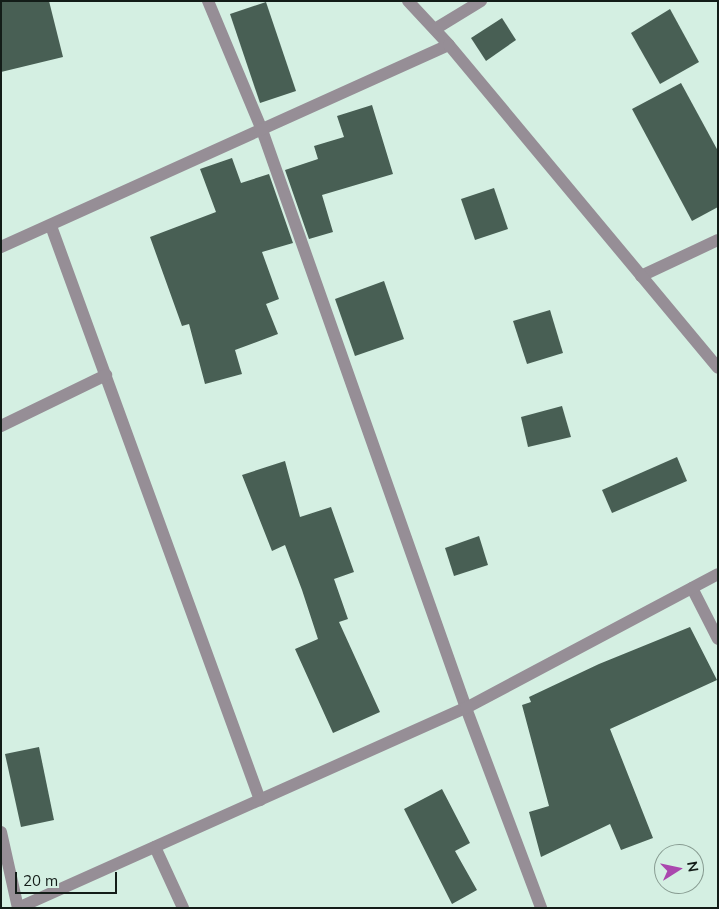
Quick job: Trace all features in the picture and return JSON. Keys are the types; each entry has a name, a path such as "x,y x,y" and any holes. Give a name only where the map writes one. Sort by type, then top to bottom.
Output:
{"street":[{"path":"208,1 262,130 466,708 541,908"},
{"path":"408,1 450,45 718,368"},
{"path":"435,29 481,1"},
{"path":"1,247 450,45"},
{"path":"51,226 260,800"},
{"path":"641,276 718,240"},
{"path":"1,426 106,375"},
{"path":"1,832 18,908 466,708 718,574"},
{"path":"692,588 718,639"},
{"path":"154,847 183,908"}],"building":[{"path":"1,1 49,1 63,57 1,72"},
{"path":"266,2 296,91 260,103 230,14"},
{"path":"670,9 699,62 660,84 631,33"},
{"path":"502,18 516,40 486,61 471,38"},
{"path":"681,83 718,151 718,207 692,221 632,109"},
{"path":"372,105 393,174 322,195 333,232 309,239 285,170 318,159 314,146 344,137 337,116"},
{"path":"232,158 241,183 269,174 293,243 262,252 279,299 266,304 278,334 235,350 242,374 205,384 189,324 182,326 150,237 216,212 200,169"},
{"path":"494,188 508,229 475,240 461,199"},
{"path":"384,281 404,339 355,356 335,299"},
{"path":"550,310 563,353 527,364 513,321"},
{"path":"562,406 571,437 528,447 521,417"},
{"path":"677,457 687,481 612,513 602,490"},
{"path":"285,461 300,517 331,507 354,572 334,579 348,619 339,622 380,712 333,733 295,649 318,639 302,590 285,545 272,551 242,475"},
{"path":"479,536 488,565 454,576 445,548"},
{"path":"690,627 717,680 610,729 653,838 621,850 610,824 541,857 529,812 549,806 522,705 531,702 529,697 599,664"},
{"path":"39,747 54,820 21,827 5,754"},
{"path":"442,789 470,843 455,851 477,890 452,904 404,809"}]}
